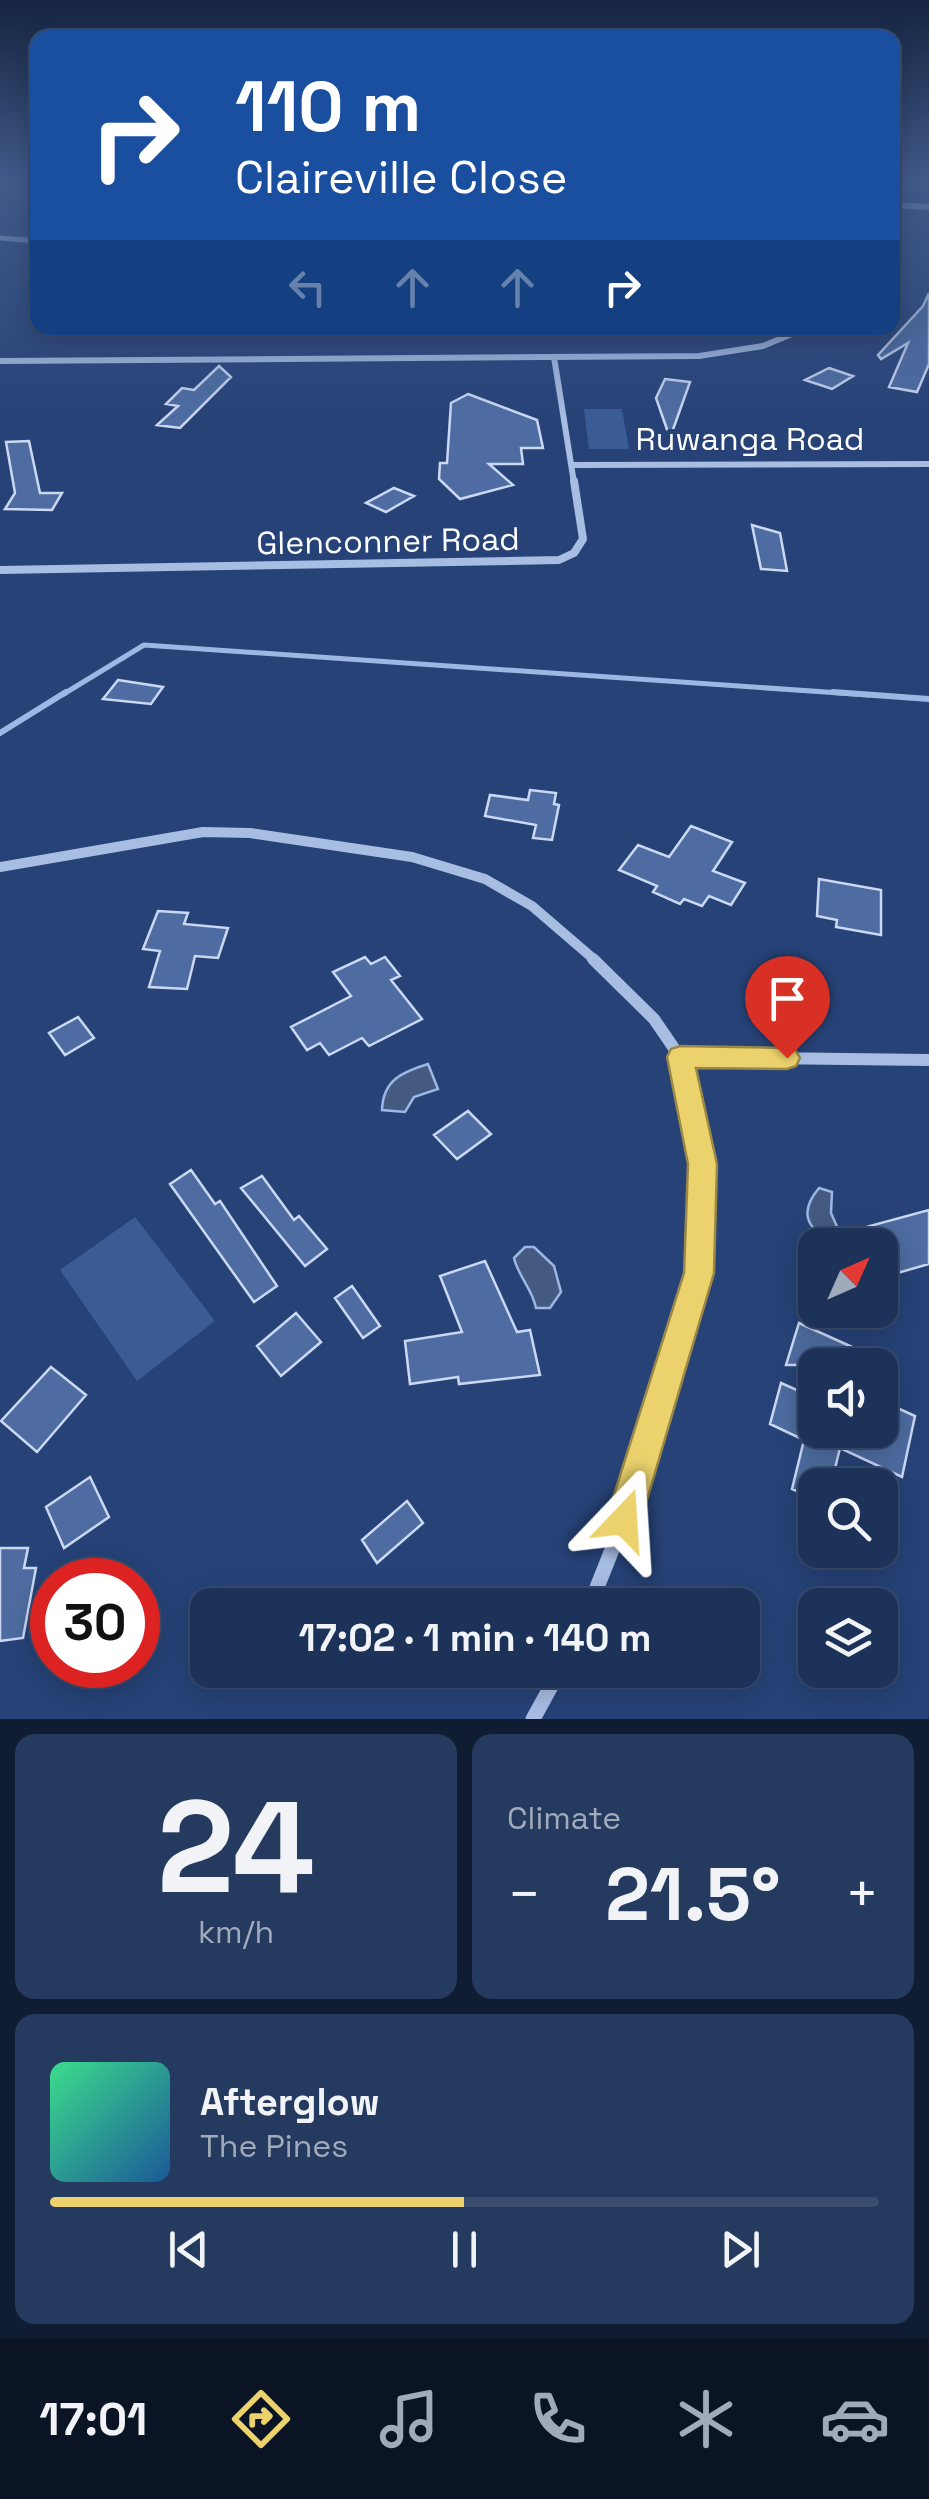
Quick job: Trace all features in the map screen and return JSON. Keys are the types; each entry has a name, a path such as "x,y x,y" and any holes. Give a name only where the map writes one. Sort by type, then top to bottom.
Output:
{"street":[{"path":"0,361 739,352 786,335"},
{"name":"Glenconner Road","path":"0,570 205,570 560,560 574,553 583,539 554,357"},
{"name":"Ruwanga Road","path":"572,465 929,464"},
{"path":"0,866 202,832 250,833 412,857 486,879 532,906 620,981 654,1019 680,1057 702,1164 699,1273 635,1492 597,1588"},
{"path":"680,1057 929,1060"},
{"path":"533,1719 550,1688"}],"shaded area":[{"path":"584,409 622,409 629,449 589,449"},
{"path":"428,1064 438,1089 414,1097 405,1112 382,1110 390,1084 410,1070"},
{"path":"819,1188 832,1192 831,1213 838,1228 814,1228 808,1215 810,1202"},
{"path":"135,1217 215,1321 137,1381 60,1270"},
{"path":"525,1247 534,1247 554,1266 561,1292 550,1308 536,1308 516,1264 514,1258"}],"building":[{"path":"929,293 929,364 917,392 889,387 908,343 881,359 878,355 923,306"},
{"path":"219,366 231,377 180,428 157,425 178,406 166,404 182,388 194,390"},
{"path":"829,368 853,376 832,389 805,380"},
{"path":"665,379 690,382 670,438 656,398"},
{"path":"468,394 537,420 543,448 521,448 523,464 489,464 513,485 460,499 439,479 440,463 447,463 451,403"},
{"path":"29,441 40,493 62,493 52,510 5,509 15,493 6,442"},
{"path":"394,488 414,496 386,512 366,503"},
{"path":"752,525 780,533 787,571 761,569"},
{"path":"118,680 163,687 151,704 103,699"},
{"path":"530,790 556,793 554,804 559,805 552,840 533,838 536,825 485,816 490,795 528,800"},
{"path":"691,826 732,842 713,871 745,883 731,905 709,896 702,906 684,899 680,904 653,892 657,886 619,870 638,845 669,857"},
{"path":"819,879 881,890 881,935 836,927 837,920 817,916"},
{"path":"158,911 188,913 184,924 228,928 218,958 195,956 187,989 149,987 160,951 143,949"},
{"path":"365,957 371,964 385,957 400,976 391,980 422,1019 369,1046 362,1038 329,1055 320,1043 307,1050 291,1027 351,996 333,972"},
{"path":"78,1017 94,1038 65,1055 49,1033"},
{"path":"468,1111 491,1134 457,1159 434,1135"},
{"path":"191,1170 215,1204 220,1201 277,1286 254,1302 170,1184"},
{"path":"262,1176 294,1220 299,1216 327,1249 305,1266 241,1188"},
{"path":"929,1210 929,1264 898,1273 898,1228 862,1228"},
{"path":"485,1261 517,1332 530,1330 540,1375 459,1384 458,1377 410,1384 405,1341 462,1332 440,1276"},
{"path":"352,1286 380,1326 363,1338 335,1298"},
{"path":"296,1313 321,1342 281,1376 257,1346"},
{"path":"798,1326 854,1348 798,1348 798,1365 786,1365"},
{"path":"51,1367 86,1395 37,1452 1,1421"},
{"path":"781,1383 798,1390 798,1437 770,1424"},
{"path":"898,1408 915,1416 902,1477 898,1468 883,1468 840,1448 898,1448"},
{"path":"802,1448 840,1448 835,1468 798,1468 798,1492 792,1489"},
{"path":"90,1477 109,1517 64,1548 46,1507"},
{"path":"407,1501 423,1523 377,1563 362,1540"},
{"path":"0,1548 28,1548 24,1568 30,1568 30,1600 23,1638 0,1641"}],"waterway":[{"path":"62,695 144,645 869,695"},
{"path":"0,733 66,692"},
{"path":"833,692 929,699"}],"route":[{"path":"624,1520 699,1273 702,1164 680,1057 787,1058"}]}
